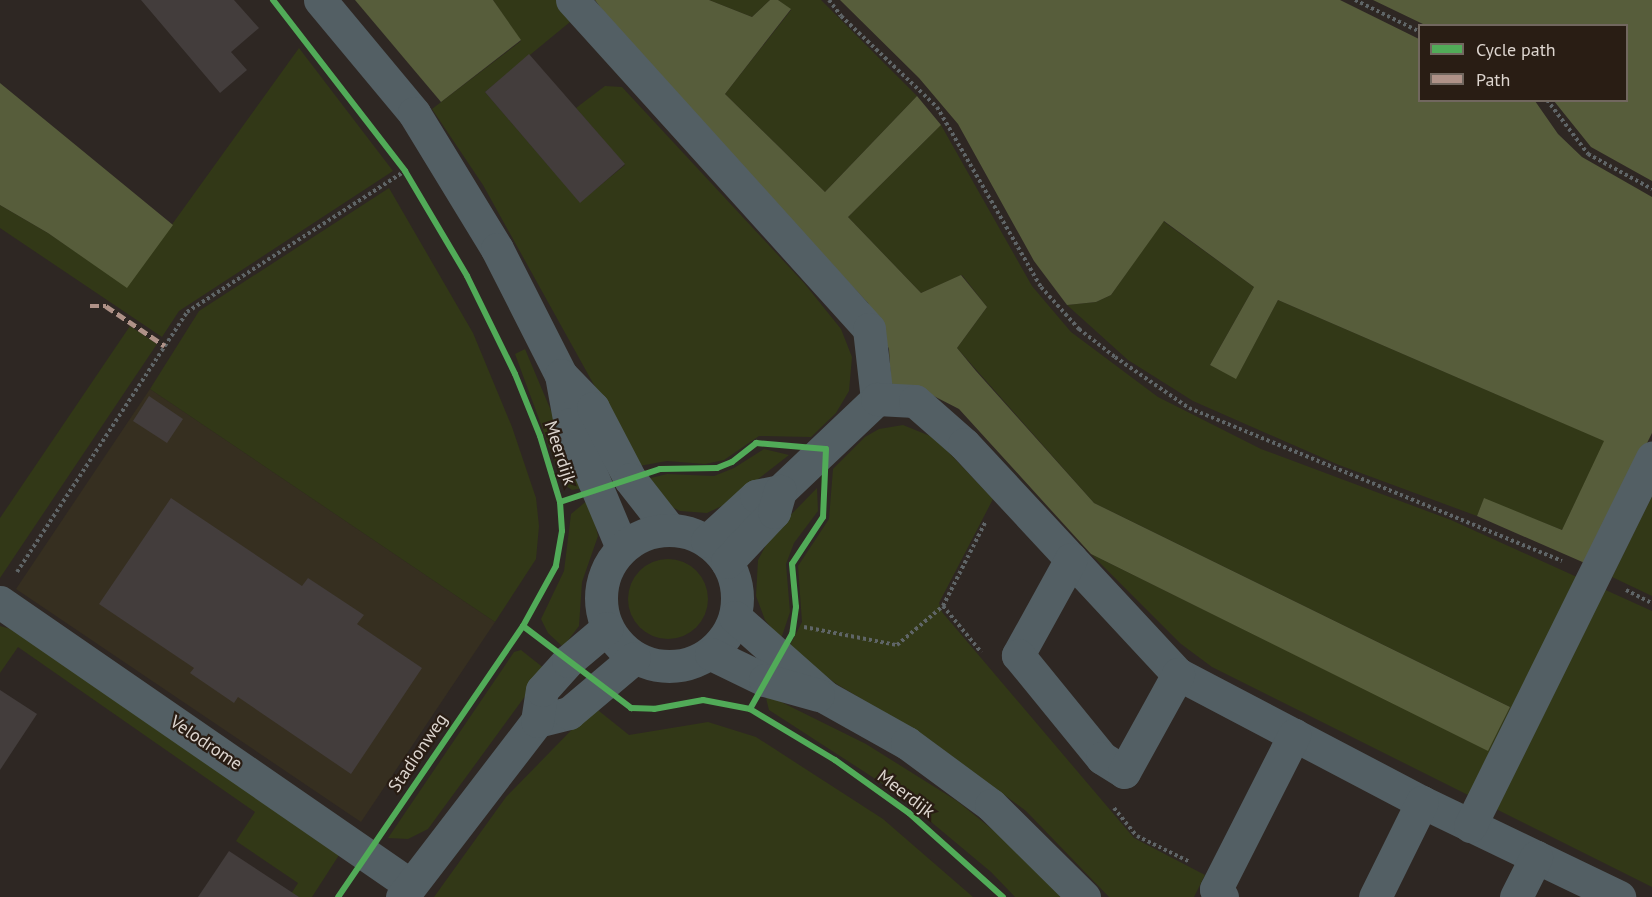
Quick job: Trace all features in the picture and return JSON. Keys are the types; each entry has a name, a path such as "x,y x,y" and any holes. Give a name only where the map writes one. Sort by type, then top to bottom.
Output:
{"street":[{"name":"Meerdijk","path":"320,0 414,113 497,249 561,375 570,424 622,548"},
{"path":"572,0 869,329 877,399"},
{"name":"Meerdijk","path":"561,375 593,408 630,479 669,530"},
{"path":"717,551 774,512 780,491 877,399 915,401 964,444 1179,674 1422,802 1619,897"},
{"path":"1470,826 1652,458"},
{"path":"669,530 717,551 738,598 735,617 726,637 711,654 693,663 673,667 634,657 607,628 601,595 604,577 622,548 644,534 669,530"},
{"path":"1071,559 1018,655 1102,758 1124,772 1179,674"},
{"name":"Velodrome","path":"6,590 406,891"},
{"path":"735,617 786,640 825,697"},
{"path":"406,891 537,721 542,690 607,628"},
{"path":"711,654 765,680 825,697 907,743 992,805 1084,897"},
{"path":"537,721 568,713 634,657"},
{"path":"1222,897 1216,889 1294,735"},
{"path":"1375,897 1422,802"},
{"path":"1516,897 1536,857"}],"path":[{"path":"830,0 841,15 938,107 1041,287 1079,329 1115,357 1189,408 1594,574 1652,603"},
{"path":"1355,0 1418,32"},
{"path":"1549,102 1588,154 1652,189"},
{"path":"398,162 410,181"},
{"path":"6,590 187,312 405,171"},
{"path":"786,640 897,645 943,606 1004,486"}],"shaded area":[{"path":"150,389 495,622 361,822 16,589"}],"green space":[{"path":"355,0 493,0 521,40 441,102"},
{"path":"493,0 556,0 570,22 485,92 580,202 625,165 576,108 605,86 622,87 804,283 841,329 852,357 849,391 836,413 811,437 759,436 724,460 705,464 667,461 639,466 483,185 432,109 521,41"},
{"path":"595,0 709,0 752,17 770,0 778,0 791,9 725,94 825,192 917,96 941,125 848,217 921,293 961,275 987,307 957,348 976,371 1094,503 1510,707 1488,751 1091,554 959,409 924,391 897,387 891,383 889,349 868,303 637,57"},
{"path":"709,0 770,0 752,17"},
{"path":"778,0 821,0 917,96 825,192 725,94 791,10"},
{"path":"840,0 1340,0 1418,39 1418,102 1536,102 1558,134 1582,157 1652,197 1652,433 1587,564 1477,516 1484,498 1562,530 1604,441 1278,300 1236,379 1210,365 1254,287 1164,221 1111,295 1096,302 1067,305 1034,261 958,124 919,78"},
{"path":"1373,0 1652,0 1652,181 1591,147 1555,102 1628,102 1628,24 1423,24"},
{"path":"299,48 393,171 179,311 162,337 0,228 0,205 48,233 127,287"},
{"path":"0,83 173,225 127,288 48,233 0,205"},
{"path":"941,125 1032,286 1071,332 1158,397 1261,449 1451,520 1652,611 1652,887 1212,667 1181,644 1091,554 1488,750 1510,707 1094,503 957,348 987,307 962,275 921,293 848,217"},
{"path":"389,188 473,333 512,427 536,498 539,526 536,559 495,622 150,389 199,311"},
{"path":"1163,221 1254,287 1210,365 1236,378 1278,300 1605,441 1562,530 1484,499 1477,516 1339,465 1193,401 1128,360 1067,305 1096,302 1111,295"},
{"path":"130,326 157,344 0,578 0,518"},
{"path":"525,349 584,488 572,490 563,484 515,354"},
{"path":"903,425 935,438 993,499 939,603 942,612 1134,838 1205,875 1194,897 1109,897 1026,811 930,740 835,683 789,647 802,622 798,566 829,519 833,469 865,437 879,429"},
{"path":"764,449 789,455 726,504 707,513 680,511 664,503 647,479 667,474 714,476 734,468"},
{"path":"817,488 818,511 794,543 786,564 790,612 781,639 765,620 756,596 758,560 772,534"},
{"path":"1652,496 1652,596 1612,577"},
{"path":"589,499 598,536 582,582 579,626 563,647 548,633 541,619 564,571 571,514"},
{"path":"668,559 683,562 696,571 705,584 708,599 705,614 696,627 683,636 668,639 653,636 640,627 631,614 628,599 631,584 640,571 653,562"},
{"path":"0,626 11,629 341,852 312,897 289,897 298,883 236,841 255,812 18,647 0,673"},
{"path":"521,650 545,669 428,829 408,839 388,838 514,652"},
{"path":"765,694 866,744 957,801 998,834 1063,897 1015,897 991,872 894,791 769,710"},
{"path":"594,707 629,735 708,722 756,737 883,819 973,897 434,897 506,797"}],"building":[{"path":"141,0 234,0 259,28 231,52 247,70 220,93"},
{"path":"529,54 625,164 580,203 485,92"},
{"path":"149,396 183,419 167,443 133,421"},
{"path":"171,498 302,586 308,578 364,615 357,624 422,668 351,774 238,697 234,703 190,673 194,668 99,604"},
{"path":"0,690 37,714 0,770"},
{"path":"229,851 299,897 198,897"}],"marked path":[{"path":"90,306 106,306 165,346"}],"cycle path":[{"name":"Stadionweg","path":"273,0 405,171 467,276 515,374 540,436 560,502 562,531 556,566 523,626 338,897"},
{"path":"560,502 660,469 717,468 732,462 756,443 826,449 823,517 792,564 796,607 792,634 750,709"},
{"path":"523,626 631,708 654,709 703,700 750,709 835,760 909,813 1003,897"}]}
